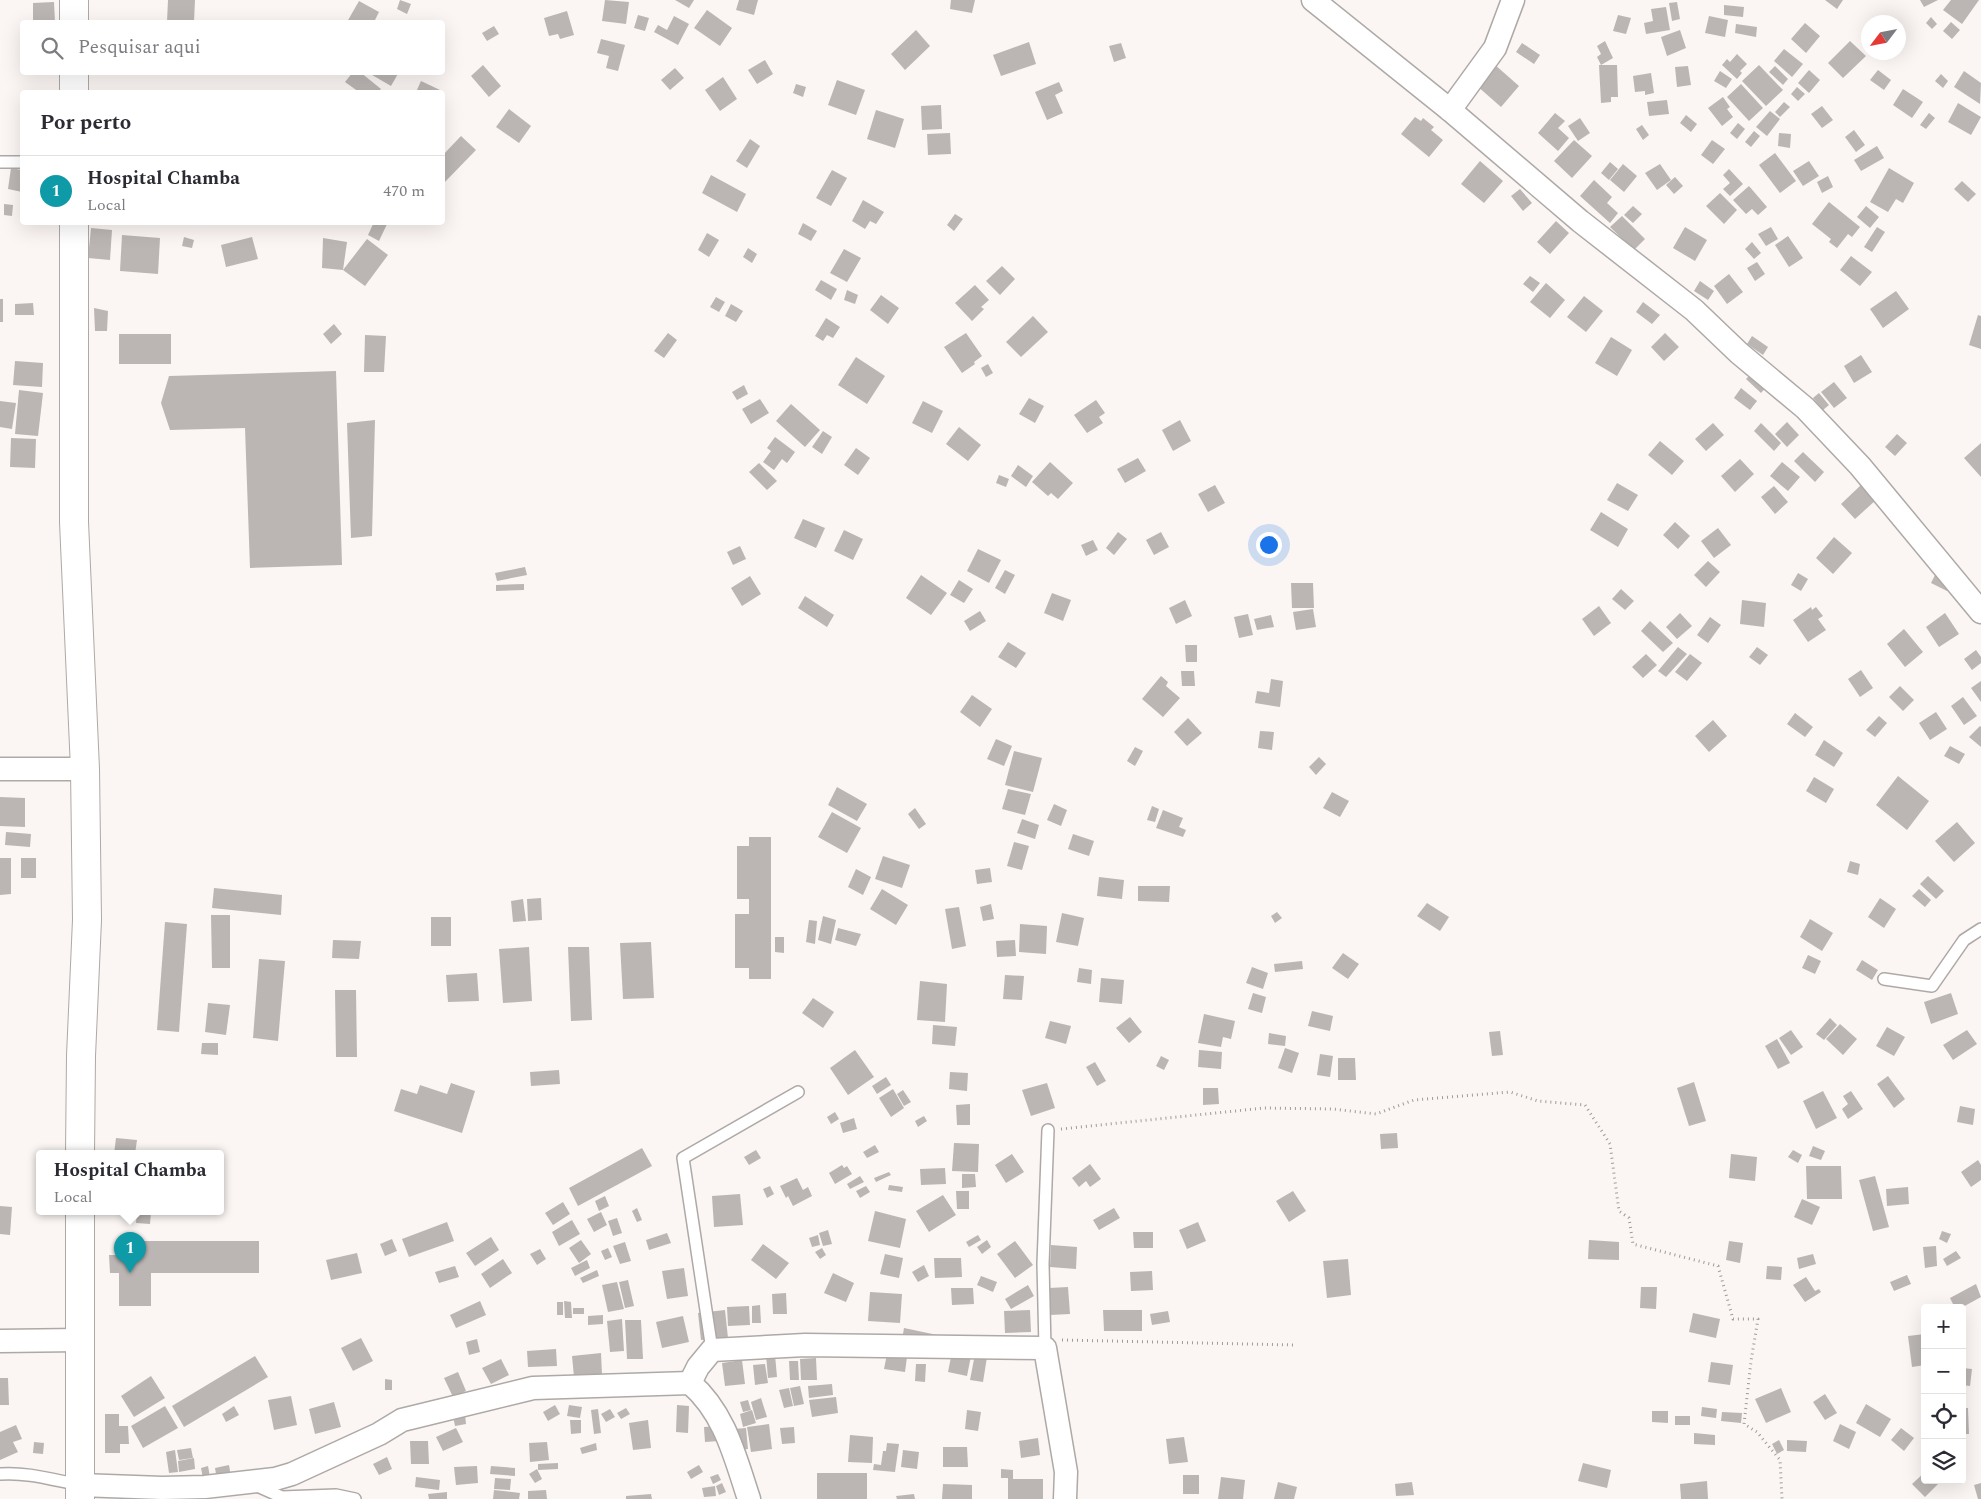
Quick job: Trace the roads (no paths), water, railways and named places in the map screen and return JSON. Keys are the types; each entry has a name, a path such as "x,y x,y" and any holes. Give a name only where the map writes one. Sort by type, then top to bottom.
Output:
{"main road":[{"path":"74,0 74,20"},
{"path":"74,75 74,90"},
{"path":"74,225 74,522 85,769 87,920 81,1056 80,1150"},
{"path":"80,1215 80,1492"}],"street":[{"path":"1313,0 1450,110 1580,221 1694,310 1739,353 1805,408 1860,466 1981,612"},
{"path":"1450,110 1495,48 1512,0"},
{"path":"0,769 85,769"},
{"path":"0,1341 79,1340"},
{"path":"690,1383 698,1367 712,1350 804,1345 1045,1348 1066,1472 1065,1499"},
{"path":"80,1492 205,1487 292,1474 379,1434 402,1420 533,1388 690,1383 707,1400 725,1428 749,1499"}],"lane":[{"path":"0,162 20,162"},
{"path":"1884,980 1932,986 1964,940 1981,928"},
{"path":"712,1350 684,1158 798,1092"},
{"path":"1045,1348 1042,1264 1048,1130"},
{"path":"0,1474 31,1474 80,1492"},
{"path":"248,1482 282,1497 336,1495 354,1499"}],"place":[{"name":"Hospital Chamba","path":"130,1273"}]}
